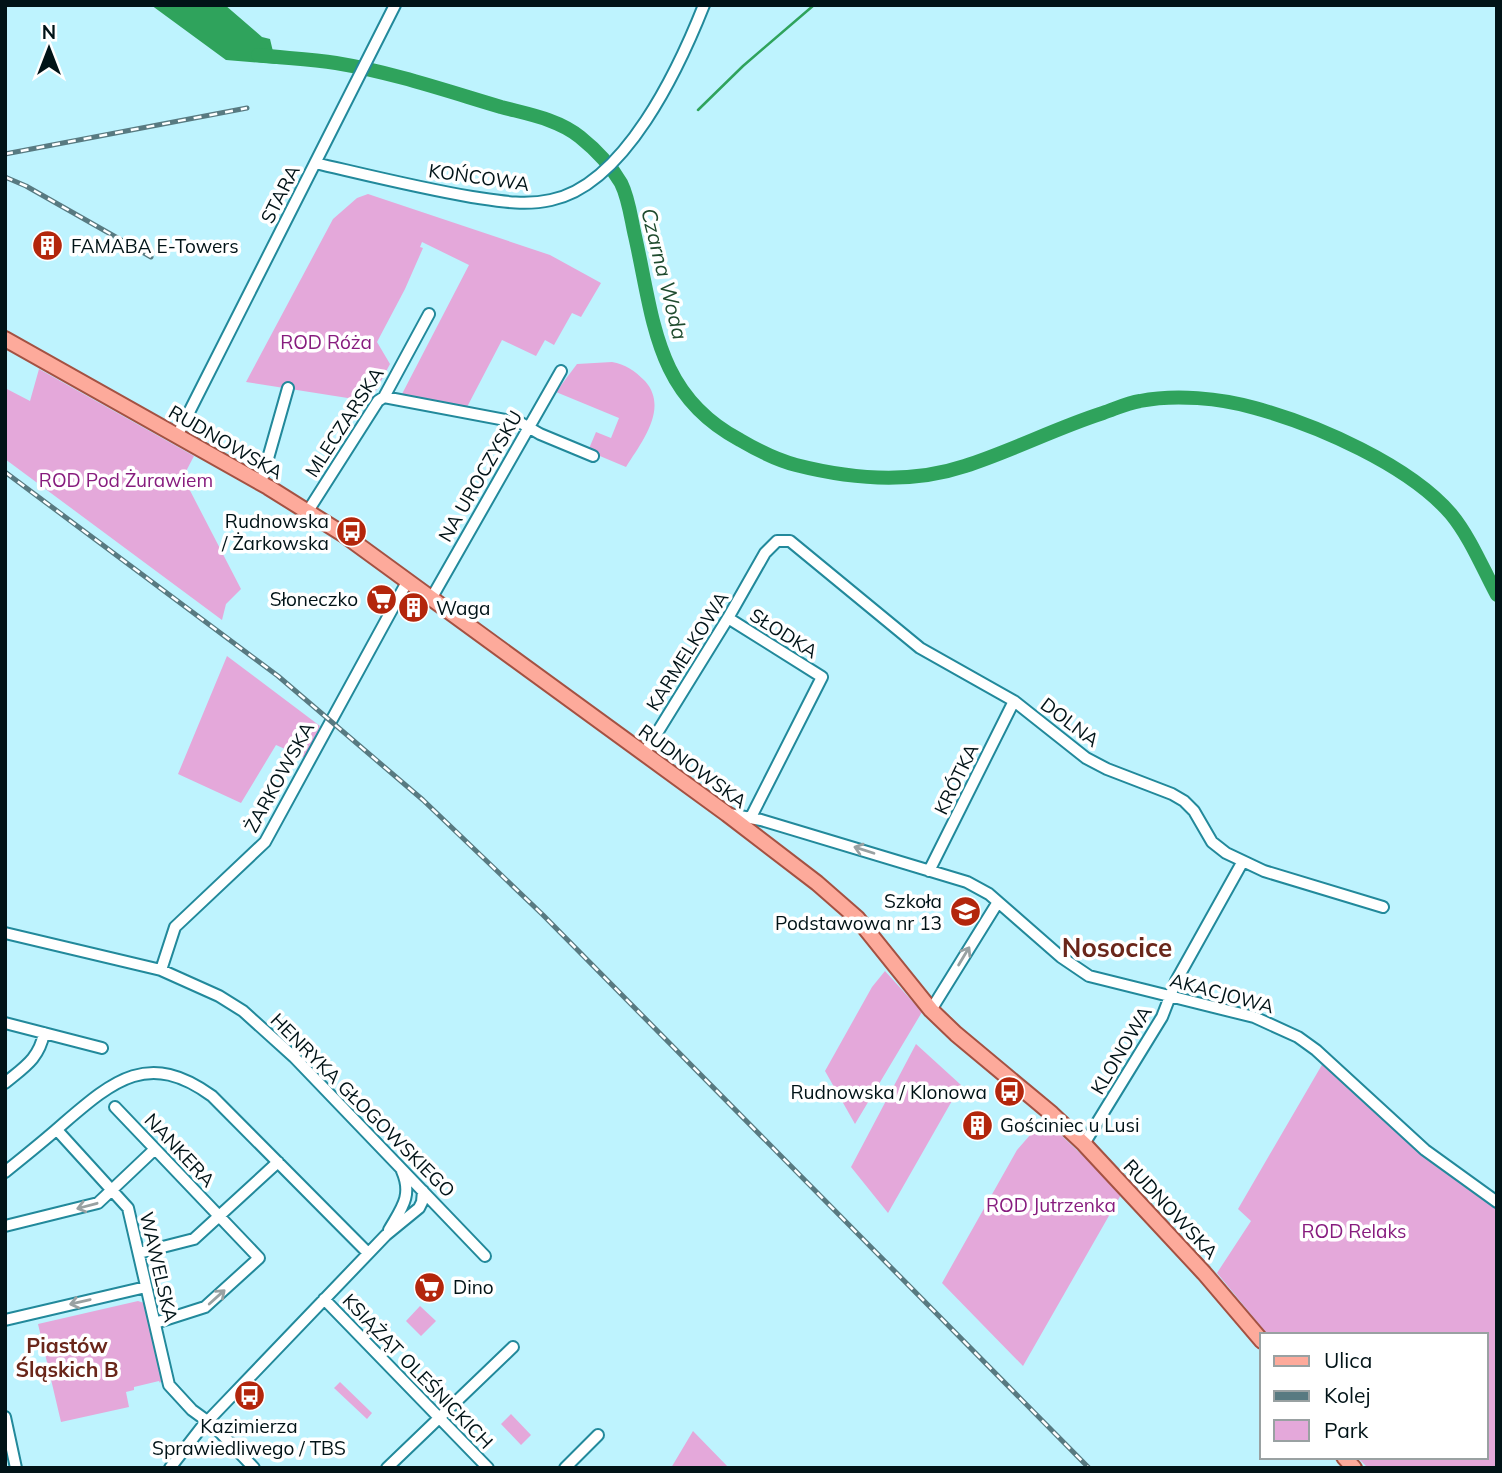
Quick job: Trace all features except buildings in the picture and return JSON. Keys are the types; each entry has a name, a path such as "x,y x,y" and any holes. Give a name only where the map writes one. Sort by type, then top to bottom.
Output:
{"main road":[{"name":"RUDNOWSKA","path":"5,339 308,511 727,814 851,913 931,1010 1084,1144 1204,1273 1260,1339"}],"street":[{"name":"STARA","path":"177,436 395,5"},
{"name":"KOŃCOWA","path":"315,163 441,192 508,202 531,204 572,194 615,160 630,144 667,88 704,5"},
{"name":"MLECZARSKA","path":"308,511 378,401 384,397 429,314"},
{"name":"NA UROCZYSKU","path":"431,598 561,371"},
{"path":"261,483 288,388"},
{"path":"384,397 514,421 593,456"},
{"name":"DOLNA","path":"758,564 772,544 784,539 790,541 910,641 1014,701 1086,758 1184,801 1194,811 1212,842 1264,871 1383,907"},
{"name":"KARMELKOWA","path":"643,754 728,618 758,564"},
{"name":"ŻARKOWSKA","path":"161,970 175,927 265,842 408,582"},
{"name":"SŁODKA","path":"728,618 822,677 751,817"},
{"name":"KRÓTKA","path":"929,871 1014,701"},
{"name":"AKACJOWA","path":"727,814 751,817 967,882 998,902 1078,971 1254,1017 1298,1037 1425,1150 1497,1202"},
{"name":"KLONOWA","path":"1084,1144 1162,1017 1176,981 1243,861"},
{"path":"931,1010 998,902"},
{"name":"HENRYKA GŁOGOWSKIEGO","path":"5,933 161,970 219,996 268,1031 485,1256"},
{"path":"5,1023 102,1048"},
{"path":"5,1083 36,1056 44,1033"},
{"path":"5,1172 111,1085 144,1074 182,1078 212,1096 368,1254"},
{"name":"NANKERA","path":"115,1107 260,1258 205,1307 155,1323"},
{"name":"WAWELSKA","path":"57,1129 128,1208 169,1385 254,1468"},
{"path":"5,1226 98,1203 155,1149"},
{"path":"139,1253 194,1238 278,1162"},
{"path":"401,1169 407,1186 405,1204"},
{"path":"386,1236 405,1204 423,1191"},
{"path":"170,1468 208,1421 324,1299 386,1236 413,1213 422,1202 423,1191"},
{"path":"413,1213 433,1211 449,1218"},
{"path":"5,1320 146,1287"},
{"name":"KSIĄŻĄT OLEŚNICKICH","path":"324,1299 488,1468"},
{"path":"387,1468 513,1347"},
{"path":"5,1417 16,1468"},
{"path":"565,1468 598,1435"}],"green space":[{"name":"ROD Róża","path":"368,194 550,255 601,283 581,317 572,313 554,345 545,340 536,356 502,340 467,407 402,394 469,265 422,242 420,247 423,248 405,289 377,342 390,364 371,400 246,382 333,219 357,198"},
{"path":"612,362 626,366 641,377 652,391 654,402 650,425 626,467 588,451 596,432 611,438 619,418 556,392 577,364"},
{"name":"ROD Pod Żurawiem","path":"39,369 194,456 183,477 241,589 226,604 222,620 5,459 5,388 30,401"},
{"path":"227,656 320,726 305,758 276,745 241,803 178,774"},
{"path":"885,971 922,1012 855,1124 825,1071 872,987"},
{"path":"916,1044 961,1085 888,1213 851,1167"},
{"name":"ROD Relaks","path":"1323,1063 1429,1160 1497,1208 1497,1468 1368,1468 1359,1459 1488,1459 1488,1333 1266,1333 1217,1273 1251,1221 1238,1209"},
{"name":"ROD Jutrzenka","path":"1044,1119 1122,1193 1023,1366 942,1283 1017,1150"},
{"path":"138,1301 144,1303 162,1380 160,1383 159,1381 134,1387 134,1390 126,1392 129,1407 61,1422 38,1324"},
{"path":"420,1306 436,1321 421,1336 406,1321"},
{"path":"340,1382 372,1413 367,1419 334,1388"},
{"path":"511,1414 531,1435 521,1445 501,1424"},
{"path":"693,1431 729,1468 671,1468"}],"shaded area":[{"path":"151,5 225,5 262,37 270,39 276,64 226,60"}],"waterway":[{"path":"698,110 743,66 814,5"},
{"name":"Czarna Woda","path":"258,55 336,63 398,77 542,118 580,137 608,164 624,189 654,326 674,378 690,401 712,422 774,458 838,474 881,477 924,475 965,466 1135,402 1183,398 1227,402 1280,415 1333,436 1387,463 1411,479 1433,496 1458,523 1497,595"}],"railway":[{"path":"5,154 247,108"},
{"path":"5,177 26,186 151,257"},
{"path":"5,472 278,676 423,800 543,915 1089,1468"}],"place":[{"name":"FAMABA E-Towers","path":"48,246"},
{"name":"Rudnowska / Żarkowska","path":"352,532"},
{"name":"Słoneczko","path":"381,599"},
{"name":"Waga","path":"413,608"},
{"name":"Szkoła Podstawowa nr 13","path":"965,912"},
{"name":"Rudnowska / Klonowa","path":"1010,1092"},
{"name":"Gościniec u Lusi","path":"977,1125"},
{"name":"Dino","path":"430,1287"},
{"name":"Kazimierza Sprawiedliwego / TBS","path":"249,1395"}],"district":[{"name":"Nosocice","path":"1117,948"},
{"name":"Piastów Śląskich B","path":"67,1358"}]}
